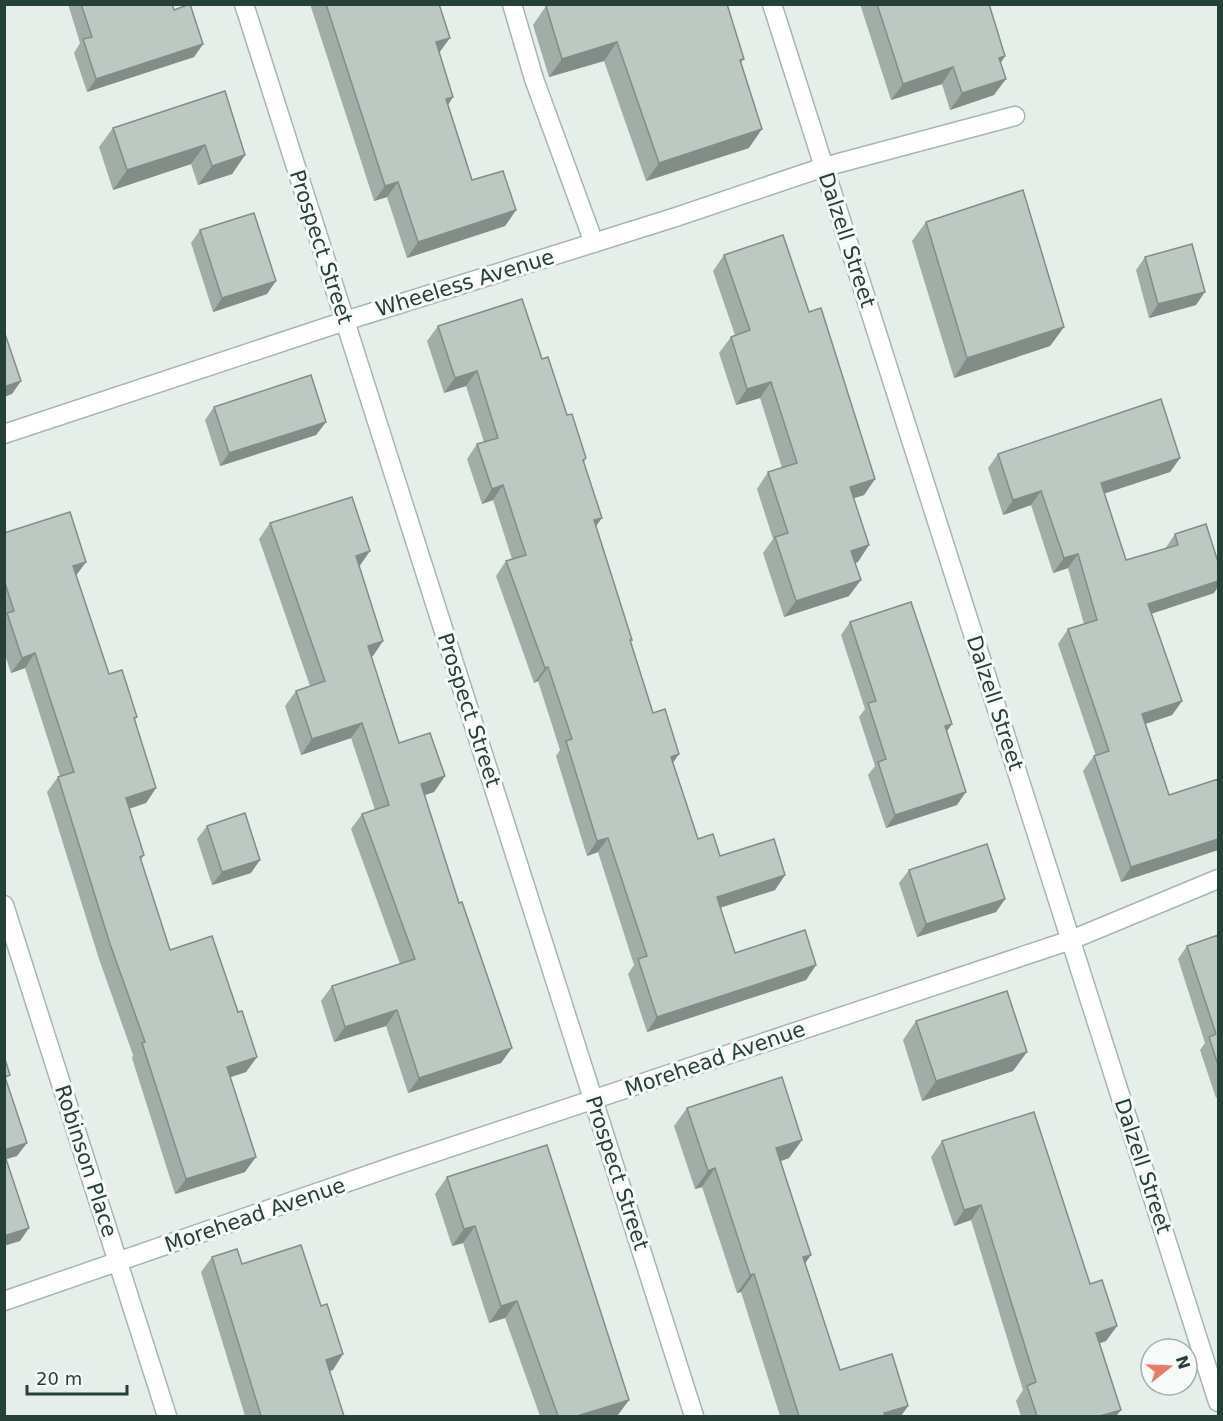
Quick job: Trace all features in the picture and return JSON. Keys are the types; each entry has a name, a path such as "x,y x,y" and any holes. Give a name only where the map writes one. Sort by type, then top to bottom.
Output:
{"street":[{"name":"Prospect Street","path":"244,4 694,1416"},
{"path":"512,4 534,79 594,243"},
{"name":"Dalzell Street","path":"772,4 1218,1402"},
{"name":"Wheeless Avenue","path":"4,434 345,321 594,243 824,167 1015,117"},
{"name":"Morehead Avenue","path":"4,1301 397,1165 1071,940 1218,879"},
{"name":"Robinson Place","path":"4,905 167,1416"}],"building":[{"path":"81,4 172,4 174,10 190,4 203,44 96,79 83,39 92,37"},
{"path":"326,4 439,4 450,38 436,42 453,97 446,99 472,180 503,171 516,210 418,242 398,182 385,186"},
{"path":"553,4 727,4 744,59 740,60 762,129 659,163 617,42 562,59 546,6"},
{"path":"877,4 989,4 1005,56 999,58 1006,79 962,93 953,67 903,84"},
{"path":"225,91 245,155 212,166 205,145 127,170 113,128"},
{"path":"1023,190 1064,327 967,358 926,222"},
{"path":"254,213 276,281 222,298 200,230"},
{"path":"783,235 809,312 821,308 875,479 850,487 869,545 851,551 861,580 796,601 775,537 788,533 768,472 797,463 771,382 747,389 731,337 750,330 724,255"},
{"path":"1192,244 1205,292 1158,304 1145,257"},
{"path":"522,299 542,359 548,357 567,415 572,414 586,458 583,460 602,518 594,520 653,713 665,709 679,754 671,757 698,839 713,834 720,856 774,839 785,875 717,897 735,953 805,930 816,965 657,1017 638,959 647,956 608,838 597,841 566,741 572,739 548,667 545,668 506,561 526,555 503,485 492,489 477,444 498,438 477,371 455,378 438,326"},
{"path":"4,331 21,381 4,387"},
{"path":"311,375 326,422 229,453 214,407"},
{"path":"1161,399 1180,458 1101,483 1126,560 1178,545 1175,534 1206,524 1218,562 1218,581 1148,604 1182,701 1142,714 1169,795 1218,779 1218,839 1131,867 1094,756 1109,751 1068,629 1097,620 1078,554 1064,558 1041,491 1013,500 998,454"},
{"path":"352,497 370,551 356,556 383,641 368,646 399,743 430,733 445,776 421,784 459,903 462,902 512,1048 419,1078 397,1010 345,1027 332,986 415,959 362,814 389,805 362,723 312,739 296,691 325,681 270,523"},
{"path":"70,512 86,562 73,566 109,674 122,670 156,788 126,798 144,855 140,857 170,950 212,936 238,1012 242,1011 257,1057 227,1067 256,1157 186,1179 142,1043 145,1042 110,944 58,777 74,772 35,653 22,658 7,613 14,611 4,580 4,533"},
{"path":"911,602 952,724 945,726 966,792 895,815 878,762 886,759 868,703 876,701 850,622"},
{"path":"245,813 260,860 222,872 207,826"},
{"path":"987,844 1005,899 926,924 909,870"},
{"path":"1218,935 1218,1065 1209,1037 1216,1034 1187,946"},
{"path":"1007,991 1027,1052 936,1081 916,1021"},
{"path":"4,1056 10,1075 5,1077 27,1143 4,1150"},
{"path":"782,1077 802,1140 776,1148 811,1255 803,1257 840,1370 892,1354 908,1406 884,1413 885,1416 799,1416 754,1274 750,1275 715,1168 708,1171 687,1108"},
{"path":"1034,1112 1090,1284 1102,1280 1117,1326 1096,1333 1121,1410 1100,1416 1037,1416 1027,1386 1036,1382 981,1205 964,1210 942,1141"},
{"path":"547,1145 629,1400 577,1416 558,1416 517,1301 501,1306 475,1226 464,1229 447,1177"},
{"path":"4,1153 29,1228 4,1236"},
{"path":"301,1245 321,1306 327,1304 343,1354 326,1360 344,1416 261,1416 212,1257 237,1249 242,1264"}]}
